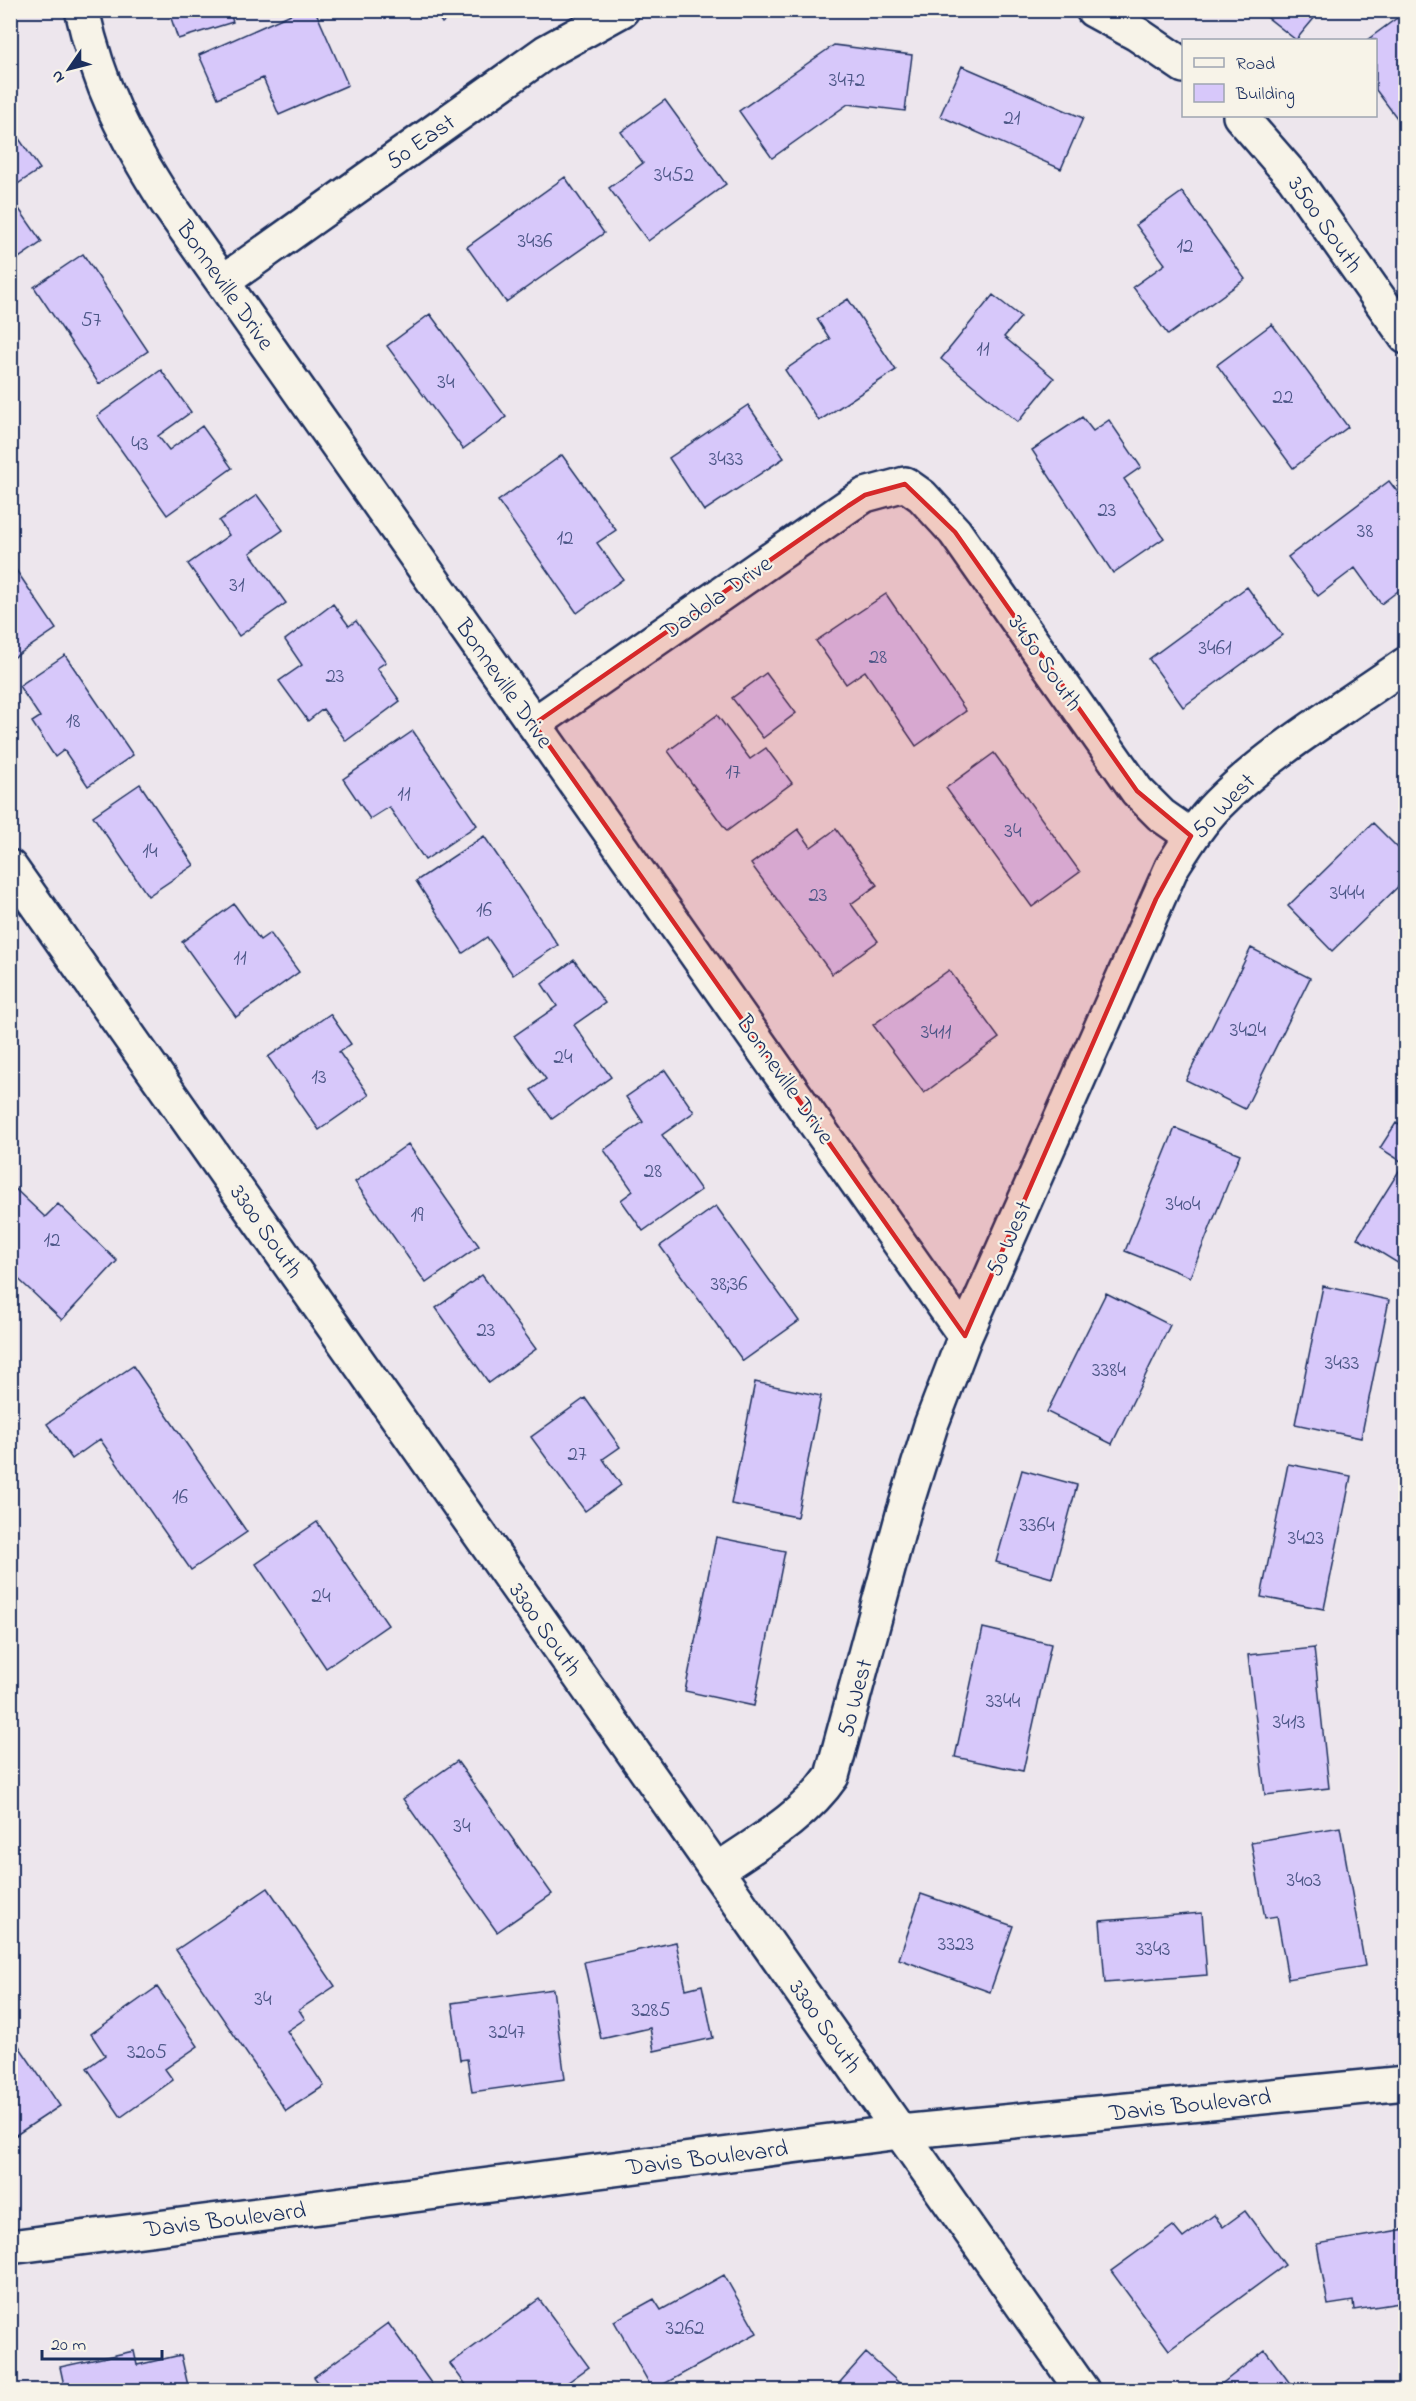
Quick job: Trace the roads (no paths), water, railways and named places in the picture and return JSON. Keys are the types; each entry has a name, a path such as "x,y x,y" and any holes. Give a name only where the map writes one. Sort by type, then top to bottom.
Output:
{"street":[{"name":"Bonneville Drive","path":"82,10 92,55 111,106 136,156 965,1336"},
{"name":"50 East","path":"224,281 546,52 622,10"},
{"path":"1093,10 1137,34 1182,65"},
{"name":"3500 South","path":"1241,117 1294,178 1406,337"},
{"name":"Dadola Drive","path":"534,724 865,495 905,484"},
{"name":"3450 South","path":"905,484 922,496 955,532 1143,798 1161,815 1191,836"},
{"name":"50 West","path":"716,1871 789,1820 820,1793 832,1776 903,1514 931,1425 965,1336 1156,899 1191,836 1216,806 1244,779 1406,664"},
{"name":"3300 South","path":"10,867 1082,2391"},
{"name":"Davis Boulevard","path":"10,2247 900,2132 1406,2083"}]}
